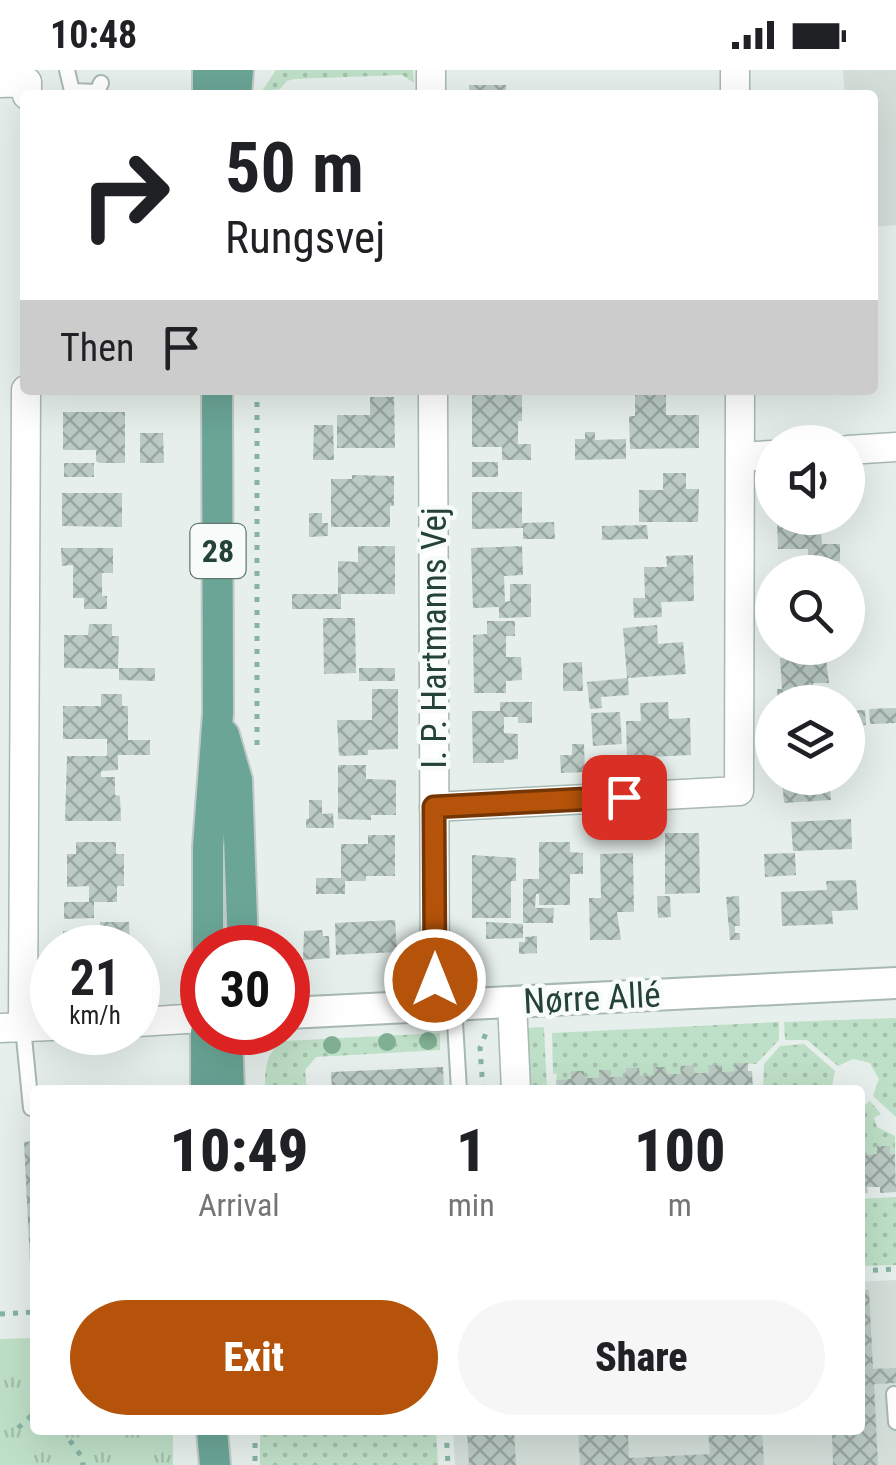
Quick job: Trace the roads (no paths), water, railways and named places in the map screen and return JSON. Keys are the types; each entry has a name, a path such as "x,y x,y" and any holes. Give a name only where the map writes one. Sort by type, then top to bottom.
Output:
{"main road":[{"name":"28","path":"208,925 208,846 218,713 217,395"},
{"name":"28","path":"218,713 237,780 243,925"},
{"path":"218,713 223,925"},
{"path":"206,1055 206,1085"},
{"path":"228,1055 229,1085"},
{"path":"243,1055 244,1085"}],"street":[{"path":"16,1034 26,395"},
{"name":"I. P. Hartmanns Vej","path":"433,395 434,807 444,1006"},
{"path":"434,807 739,790 740,395"},
{"path":"865,449 896,447"},
{"path":"741,456 755,455"},
{"name":"Nørre Allé","path":"310,1013 896,983"},
{"path":"512,1002 516,1085"}],"lane":[{"path":"98,90 101,84"},
{"path":"444,1006 457,1085"},
{"path":"16,1034 30,1103"},
{"path":"894,1394 896,1422"}]}
